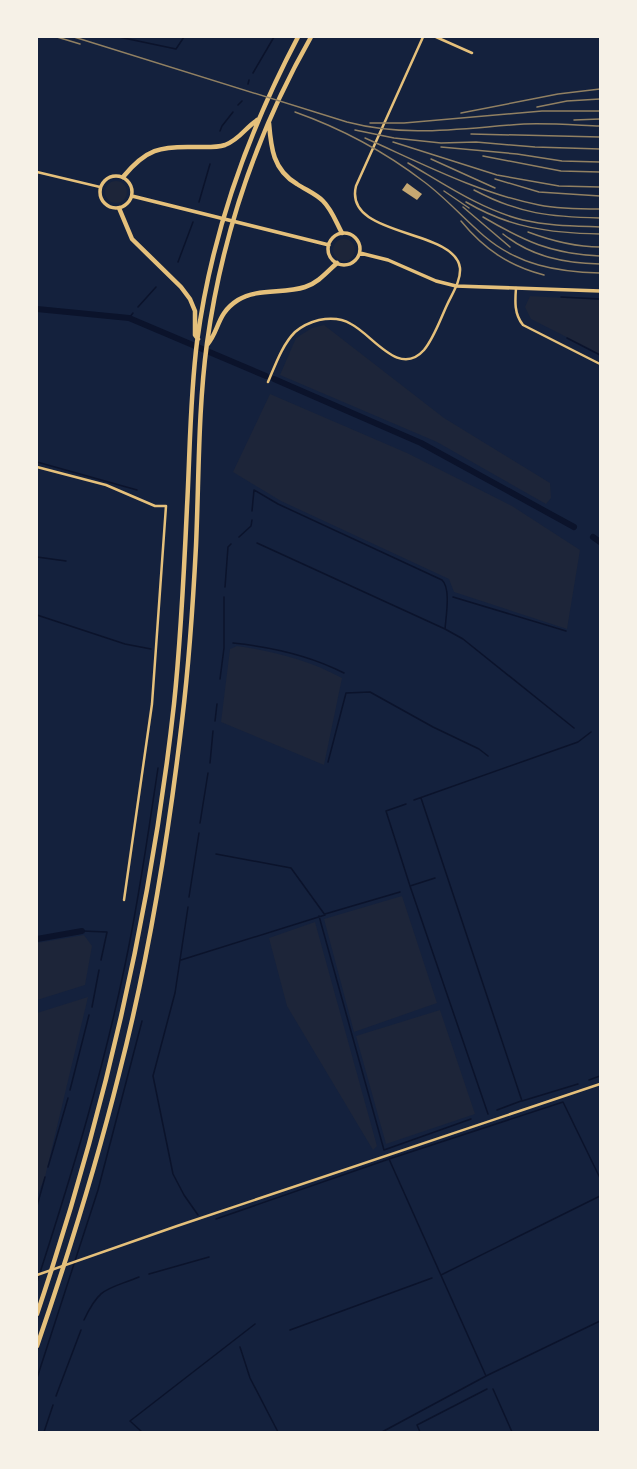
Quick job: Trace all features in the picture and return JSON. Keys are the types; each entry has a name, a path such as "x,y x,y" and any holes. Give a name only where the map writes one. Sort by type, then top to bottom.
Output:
{"highway":[{"path":"37,1314 78,1186 109,1073 134,960 152,864 165,773 179,649 184,584 194,374 198,339 219,236 227,205 259,119 275,80 298,37"},
{"path":"37,1346 76,1228 106,1124 131,1023 161,875 172,804 187,673 196,548 204,379 207,345 219,277 228,238 251,165 286,84 311,37"},
{"path":"123,177 138,160 151,151 176,146 208,147 224,145 241,136 253,122 259,119"},
{"path":"269,121 272,151 280,170 290,180 323,201 342,234"},
{"path":"119,208 132,239 184,290 190,299 195,311 195,335 198,339"},
{"path":"207,345 212,339 221,317 239,300 258,294 306,287 319,280 337,263"}],"street":[{"path":"268,382 286,344 295,332 311,322 328,319 341,319 352,324 392,356 401,360 416,358 431,340 456,286 460,270 455,257 437,245 367,216 356,204 354,194 356,186 423,37"},
{"path":"436,37 472,53"},
{"path":"37,172 100,187"},
{"path":"115,175 123,177 131,185 132,196 128,203 119,208 105,204 100,195 100,187 107,178 115,175"},
{"path":"132,196 329,245"},
{"path":"342,234 352,235 356,239 359,243 360,253 352,263 345,265 337,263 329,254 329,245 335,236 342,234"},
{"path":"360,253 388,260 436,281 456,286 600,290"},
{"path":"516,288 515,306 523,325 600,364"},
{"path":"37,467 106,485 155,506 166,506 152,704 124,900"},
{"path":"37,1275 600,1084"}],"shaded area":[{"path":"116,181 124,184 127,192 124,200 116,203 108,200 105,192 108,184"},
{"path":"344,239 352,242 355,250 352,258 344,261 336,258 333,250 336,242"},
{"path":"530,296 600,300 600,354 531,319 525,307"},
{"path":"324,325 444,418 550,483 551,498 546,504 437,442 280,375 296,338 312,328"},
{"path":"270,394 407,453 512,506 580,550 567,629 454,592 449,579 281,501 233,472"},
{"path":"237,646 291,657 317,666 342,678 324,765 221,722 230,649"},
{"path":"402,896 437,1003 354,1032 324,919"},
{"path":"315,922 377,1146 373,1150 287,1006 269,938"},
{"path":"84,935 92,946 85,985 37,1000 37,943"},
{"path":"88,997 45,1177 37,1196 37,1013"},
{"path":"440,1010 475,1114 386,1144 356,1036"}],"building":[{"path":"407,183 422,194 417,200 402,190"}],"waterway":[{"path":"119,37 176,49 184,37"},
{"path":"253,73 274,37"},
{"path":"248,84 249,80"},
{"path":"238,105 242,101"},
{"path":"220,131 233,112"},
{"path":"199,202 210,164"},
{"path":"178,262 193,222"},
{"path":"138,307 156,287"},
{"path":"561,297 600,299"},
{"path":"37,309 129,318 266,376"},
{"path":"129,318 133,313"},
{"path":"567,338 600,355"},
{"path":"274,379 421,443 574,527"},
{"path":"37,462 137,490"},
{"path":"252,511 254,490 278,504 442,580 445,584 447,596 445,629"},
{"path":"239,537 251,526 252,520"},
{"path":"593,537 600,542"},
{"path":"257,543 445,629 463,639 574,728"},
{"path":"225,587 228,547 231,544"},
{"path":"37,557 66,561"},
{"path":"220,679 224,648 224,597"},
{"path":"453,597 566,631"},
{"path":"37,615 125,644 151,649"},
{"path":"233,643 290,653 317,661 344,673"},
{"path":"328,762 346,693 370,692 433,727 479,749 488,756"},
{"path":"215,721 217,704"},
{"path":"210,763 213,731"},
{"path":"414,800 578,742 591,732"},
{"path":"37,1282 86,1124 107,1045 135,916 158,768"},
{"path":"200,823 208,773"},
{"path":"421,798 522,1101 578,1084"},
{"path":"406,804 386,811 410,886 435,878"},
{"path":"189,897 199,833"},
{"path":"181,960 325,915 291,868 216,854"},
{"path":"410,886 488,1114"},
{"path":"325,914 400,892"},
{"path":"188,907 175,993 153,1076 173,1174 184,1195 198,1215"},
{"path":"319,916 384,1150 471,1119"},
{"path":"82,931 107,932 101,960"},
{"path":"37,939 82,931"},
{"path":"92,1007 99,970"},
{"path":"70,1090 89,1015"},
{"path":"37,1378 98,1190 142,1021"},
{"path":"589,1080 600,1076"},
{"path":"48,1167 68,1098"},
{"path":"497,1110 521,1101"},
{"path":"389,1159 563,1102 600,1178"},
{"path":"216,1219 389,1159 486,1376 382,1432"},
{"path":"37,1206 45,1177"},
{"path":"441,1275 600,1196"},
{"path":"149,1274 209,1257"},
{"path":"84,1320 100,1295 112,1287 139,1277"},
{"path":"290,1330 432,1278"},
{"path":"486,1376 600,1321"},
{"path":"142,1432 130,1421 255,1324"},
{"path":"56,1396 81,1330"},
{"path":"240,1347 250,1378 278,1432"},
{"path":"420,1432 417,1425 487,1389"},
{"path":"493,1389 512,1432"},
{"path":"44,1432 53,1405"}],"railway":[{"path":"57,37 80,44"},
{"path":"74,37 347,122 370,127 413,131 524,124 600,126"},
{"path":"461,113 558,94 600,89"},
{"path":"537,107 567,101 600,99"},
{"path":"370,123 404,123 542,111 600,111"},
{"path":"295,112 329,125 393,160 431,187 484,236 510,254 539,265 553,268 569,271 600,273"},
{"path":"574,120 600,119"},
{"path":"355,130 394,138 441,143 476,142 535,147 600,149"},
{"path":"471,134 600,137"},
{"path":"365,138 450,176 516,200 547,206 600,209"},
{"path":"393,142 497,175 559,186 600,187"},
{"path":"441,147 517,154 562,161 600,162"},
{"path":"483,156 561,171 600,172"},
{"path":"431,159 495,188"},
{"path":"408,163 464,196 508,216 542,223 600,227"},
{"path":"495,179 539,192 600,196"},
{"path":"474,190 506,204 536,213 566,217 600,218"},
{"path":"444,191 469,208"},
{"path":"466,202 498,218 531,227 564,232 600,234"},
{"path":"463,207 510,247"},
{"path":"483,217 538,245 583,255 600,256"},
{"path":"461,221 479,240 498,255 520,267 544,275"},
{"path":"528,232 564,243 600,247"},
{"path":"503,234 525,248 549,257 574,262 600,264"}]}
